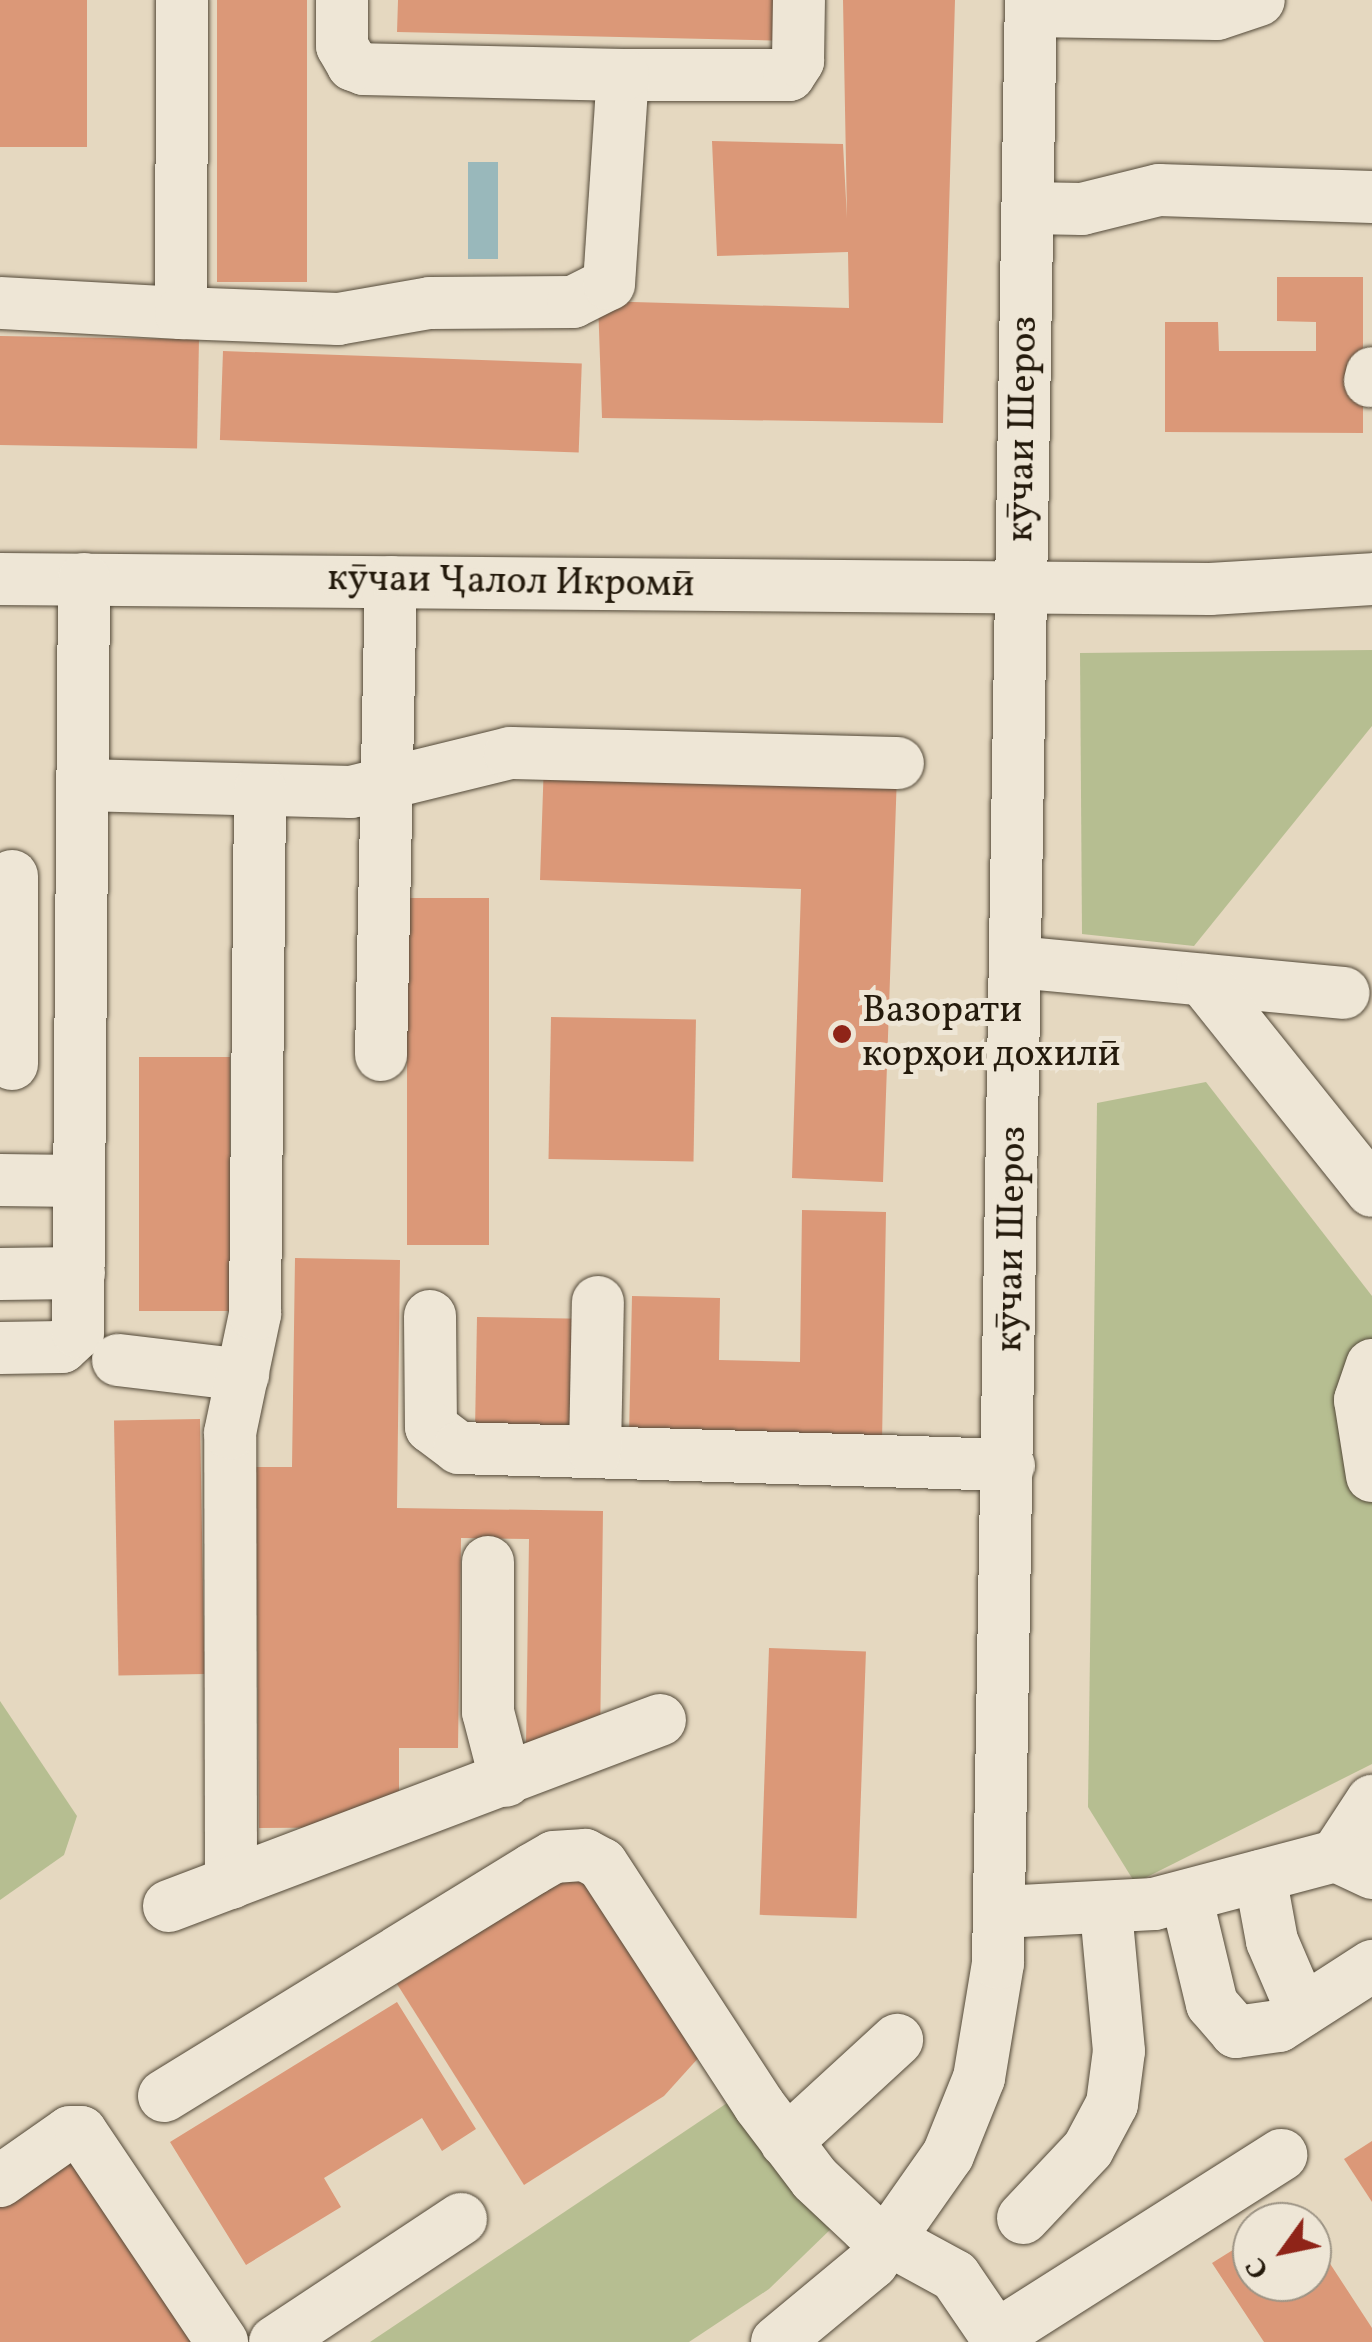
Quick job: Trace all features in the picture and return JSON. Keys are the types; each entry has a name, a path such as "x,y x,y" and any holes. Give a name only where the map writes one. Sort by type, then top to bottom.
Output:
{"street":[{"path":"181,313 182,0"},
{"path":"342,0 342,46 364,69 789,75 798,61 799,0"},
{"path":"1031,6 1217,14 1259,0"},
{"name":"кӯчаи Шероз","path":"777,2342 854,2282 891,2241 948,2155 970,2103 994,2005 1002,1912 1031,6"},
{"path":"0,303 338,318 430,303 596,296 609,284 612,267 623,74"},
{"path":"1028,208 1082,208 1159,190 1372,197"},
{"name":"кӯчаи Ҷалол Икромӣ","path":"0,578 1022,588 1286,588 1372,579"},
{"path":"0,1348 49,1348 76,1338 84,579"},
{"path":"381,1055 392,582"},
{"path":"82,784 338,793 510,753 898,764"},
{"path":"231,1883 228,1474 254,1314 260,790"},
{"path":"12,876 6,1064 79,1064"},
{"path":"1018,962 1344,993"},
{"path":"1203,980 1372,1191"},
{"path":"0,1180 79,1180"},
{"path":"0,1274 78,1273"},
{"path":"594,1452 598,1302"},
{"path":"430,1316 428,1409 437,1437 459,1448 1009,1465"},
{"path":"118,1360 242,1375"},
{"path":"1372,1366 1360,1419 1372,1476"},
{"path":"488,1562 488,1712 506,1781"},
{"path":"170,1906 660,1720"},
{"path":"1002,1912 1106,1910 1186,1896 1260,1876 1354,1864 1372,1802"},
{"path":"164,2096 533,1869 554,1858 585,1855 602,1864 786,2142 851,2216 955,2276 998,2339 1281,2155"},
{"path":"1260,1876 1272,1941 1302,2011"},
{"path":"1186,1896 1204,1982 1224,2022 1248,2034 1302,2011 1372,1966"},
{"path":"1023,2218 1088,2149 1112,2104 1119,2051 1106,1910"},
{"path":"786,2142 897,2040"},
{"path":"0,2181 70,2132 82,2132 222,2342"},
{"path":"275,2342 461,2219"}],"green space":[{"path":"1372,650 1372,726 1194,946 1082,934 1080,653"},
{"path":"1206,1082 1372,1296 1372,1764 1135,1883 1088,1807 1097,1103"},
{"path":"0,1701 77,1816 64,1855 0,1900"},
{"path":"742,2093 836,2224 769,2289 689,2342 370,2342"}],"water":[{"path":"468,162 498,162 498,259 468,259"}],"building":[{"path":"0,0 87,0 87,147 0,147"},
{"path":"217,0 307,0 307,282 217,282"},
{"path":"398,0 793,0 792,41 397,32"},
{"path":"843,0 955,0 943,423 602,418 598,301 849,308 848,252 717,256 712,141 843,144 847,218"},
{"path":"1277,277 1363,277 1363,433 1165,432 1165,322 1218,322 1219,351 1316,351 1316,322 1277,321"},
{"path":"0,336 199,339 197,448 0,445"},
{"path":"223,351 582,364 579,452 220,440"},
{"name":"Вазорати корҳои дохилӣ","path":"544,761 897,774 883,1182 792,1178 801,889 540,880"},
{"path":"407,898 489,898 489,1245 407,1245"},
{"path":"551,1017 696,1020 693,1162 549,1159"},
{"path":"139,1057 230,1057 230,1311 139,1311"},
{"path":"802,1210 886,1212 882,1443 629,1437 632,1296 720,1298 719,1360 800,1362"},
{"path":"295,1258 400,1260 397,1508 603,1511 600,1747 526,1746 529,1539 461,1538 458,1748 399,1748 399,1827 259,1828 256,1467 292,1467"},
{"path":"477,1317 582,1319 580,1434 475,1432"},
{"path":"200,1419 204,1674 118,1675 114,1421"},
{"path":"769,1648 866,1651 857,1918 760,1915"},
{"path":"582,1867 701,2055 664,2096 524,2185 397,1984"},
{"path":"397,2002 476,2129 442,2151 422,2118 324,2178 341,2207 246,2265 170,2142"},
{"path":"1372,2141 1372,2202 1344,2159"},
{"path":"71,2159 197,2342 0,2342 0,2205"},
{"path":"1232,2250 1232,2293 1212,2263"},
{"path":"1332,2267 1372,2328 1372,2342 1264,2342 1238,2302 1332,2302"}],"place":[{"name":"Вазорати корҳои дохилӣ","path":"842,1034"}]}
